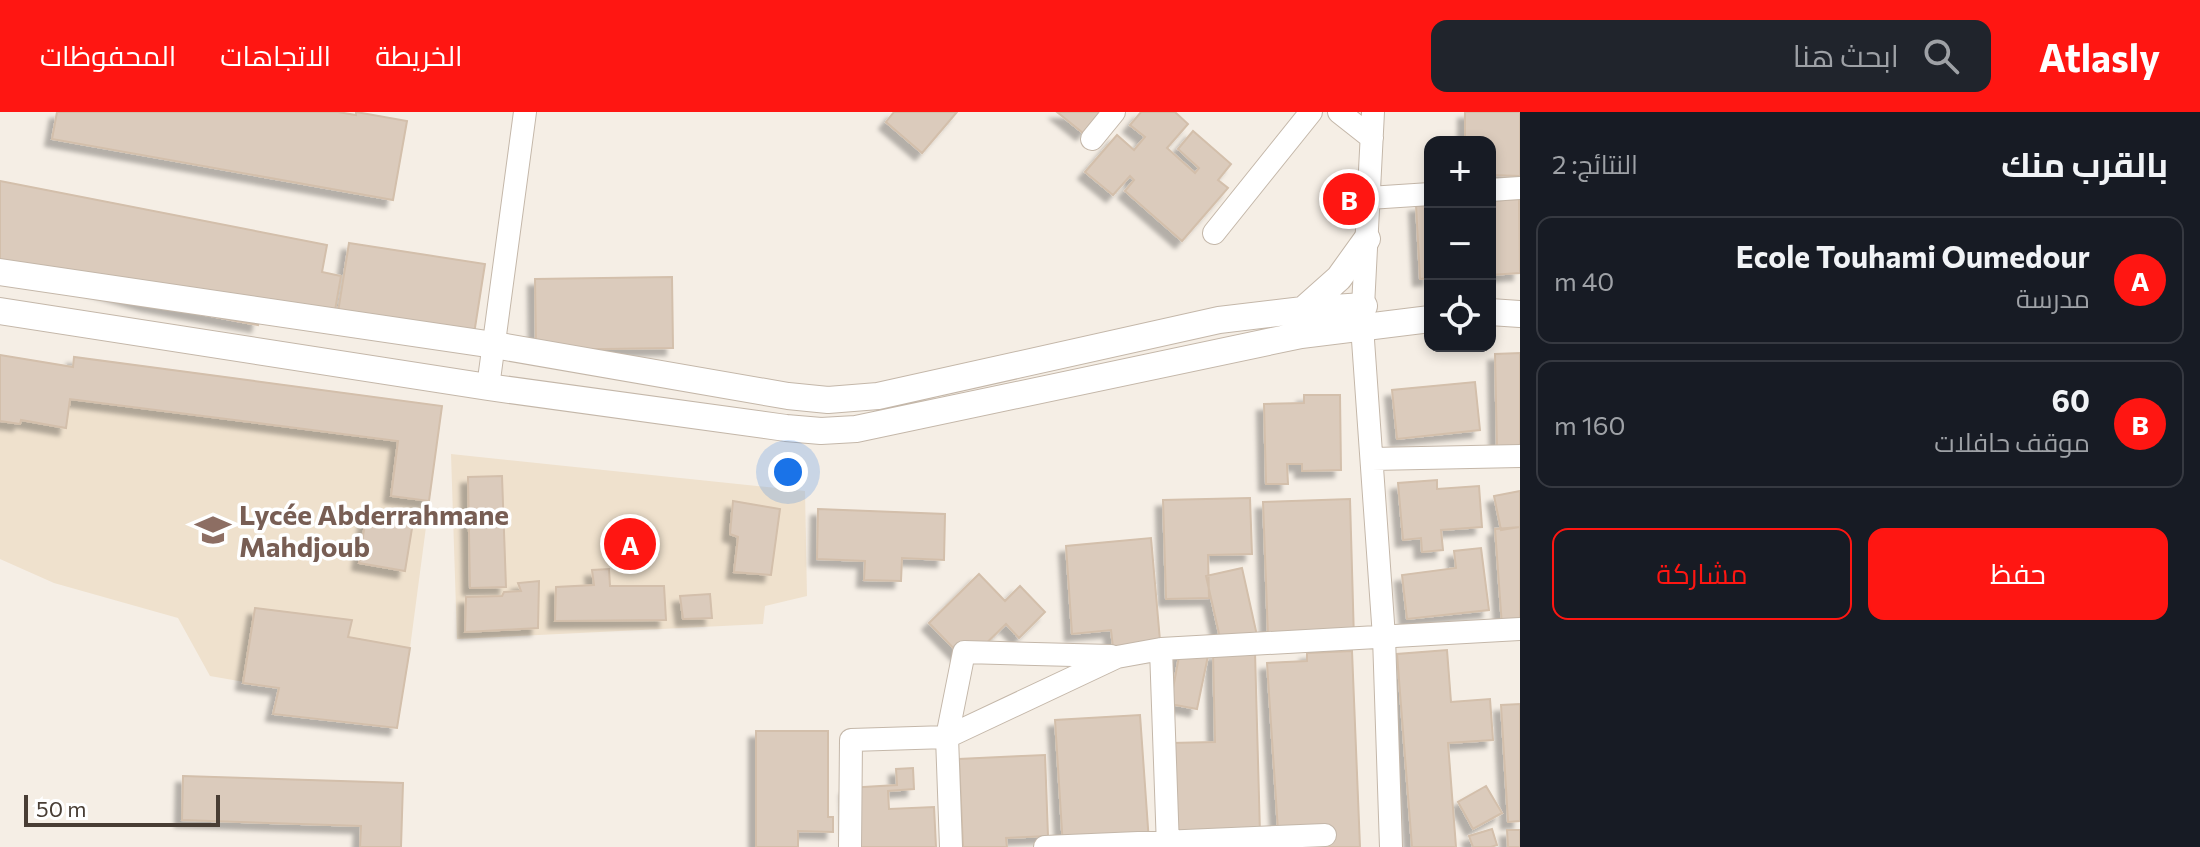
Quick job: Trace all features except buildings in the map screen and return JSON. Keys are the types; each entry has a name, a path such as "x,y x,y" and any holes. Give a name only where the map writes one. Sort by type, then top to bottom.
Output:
{"street":[{"path":"488,387 525,112"},
{"path":"1092,139 1114,112"},
{"path":"1214,233 1311,112"},
{"path":"1339,112 1372,138"},
{"path":"1373,112 1363,316 1384,637 1391,847"},
{"path":"1496,190 1520,188"},
{"path":"1369,198 1424,194"},
{"path":"1303,310 1339,278 1367,239"},
{"path":"0,272 494,345 798,398 828,400 878,396 1193,325 1303,310 1424,319"},
{"path":"0,311 488,387 821,431 856,429 1301,335 1363,316"},
{"path":"1496,312 1520,314"},
{"path":"1372,459 1520,456"},
{"path":"951,847 947,737 964,652 1117,657 1161,649 1520,629"},
{"path":"1161,649 1168,844"},
{"path":"850,847 851,740 947,737 1117,657"},
{"path":"1045,847 1325,835"}],"shaded area":[{"name":"Lycée Abderrahmane Mahdjoub","path":"0,355 72,367 74,357 442,406 397,728 273,714 278,688 210,676 178,618 54,583 0,559"},
{"path":"451,454 805,491 807,596 765,606 763,624 457,639"}],"place":[{"name":"60","path":"1349,199"},
{"name":"Lycée Abderrahmane Mahdjoub","path":"213,530"},
{"name":"Ecole Touhami Oumedour","path":"630,544"}]}
